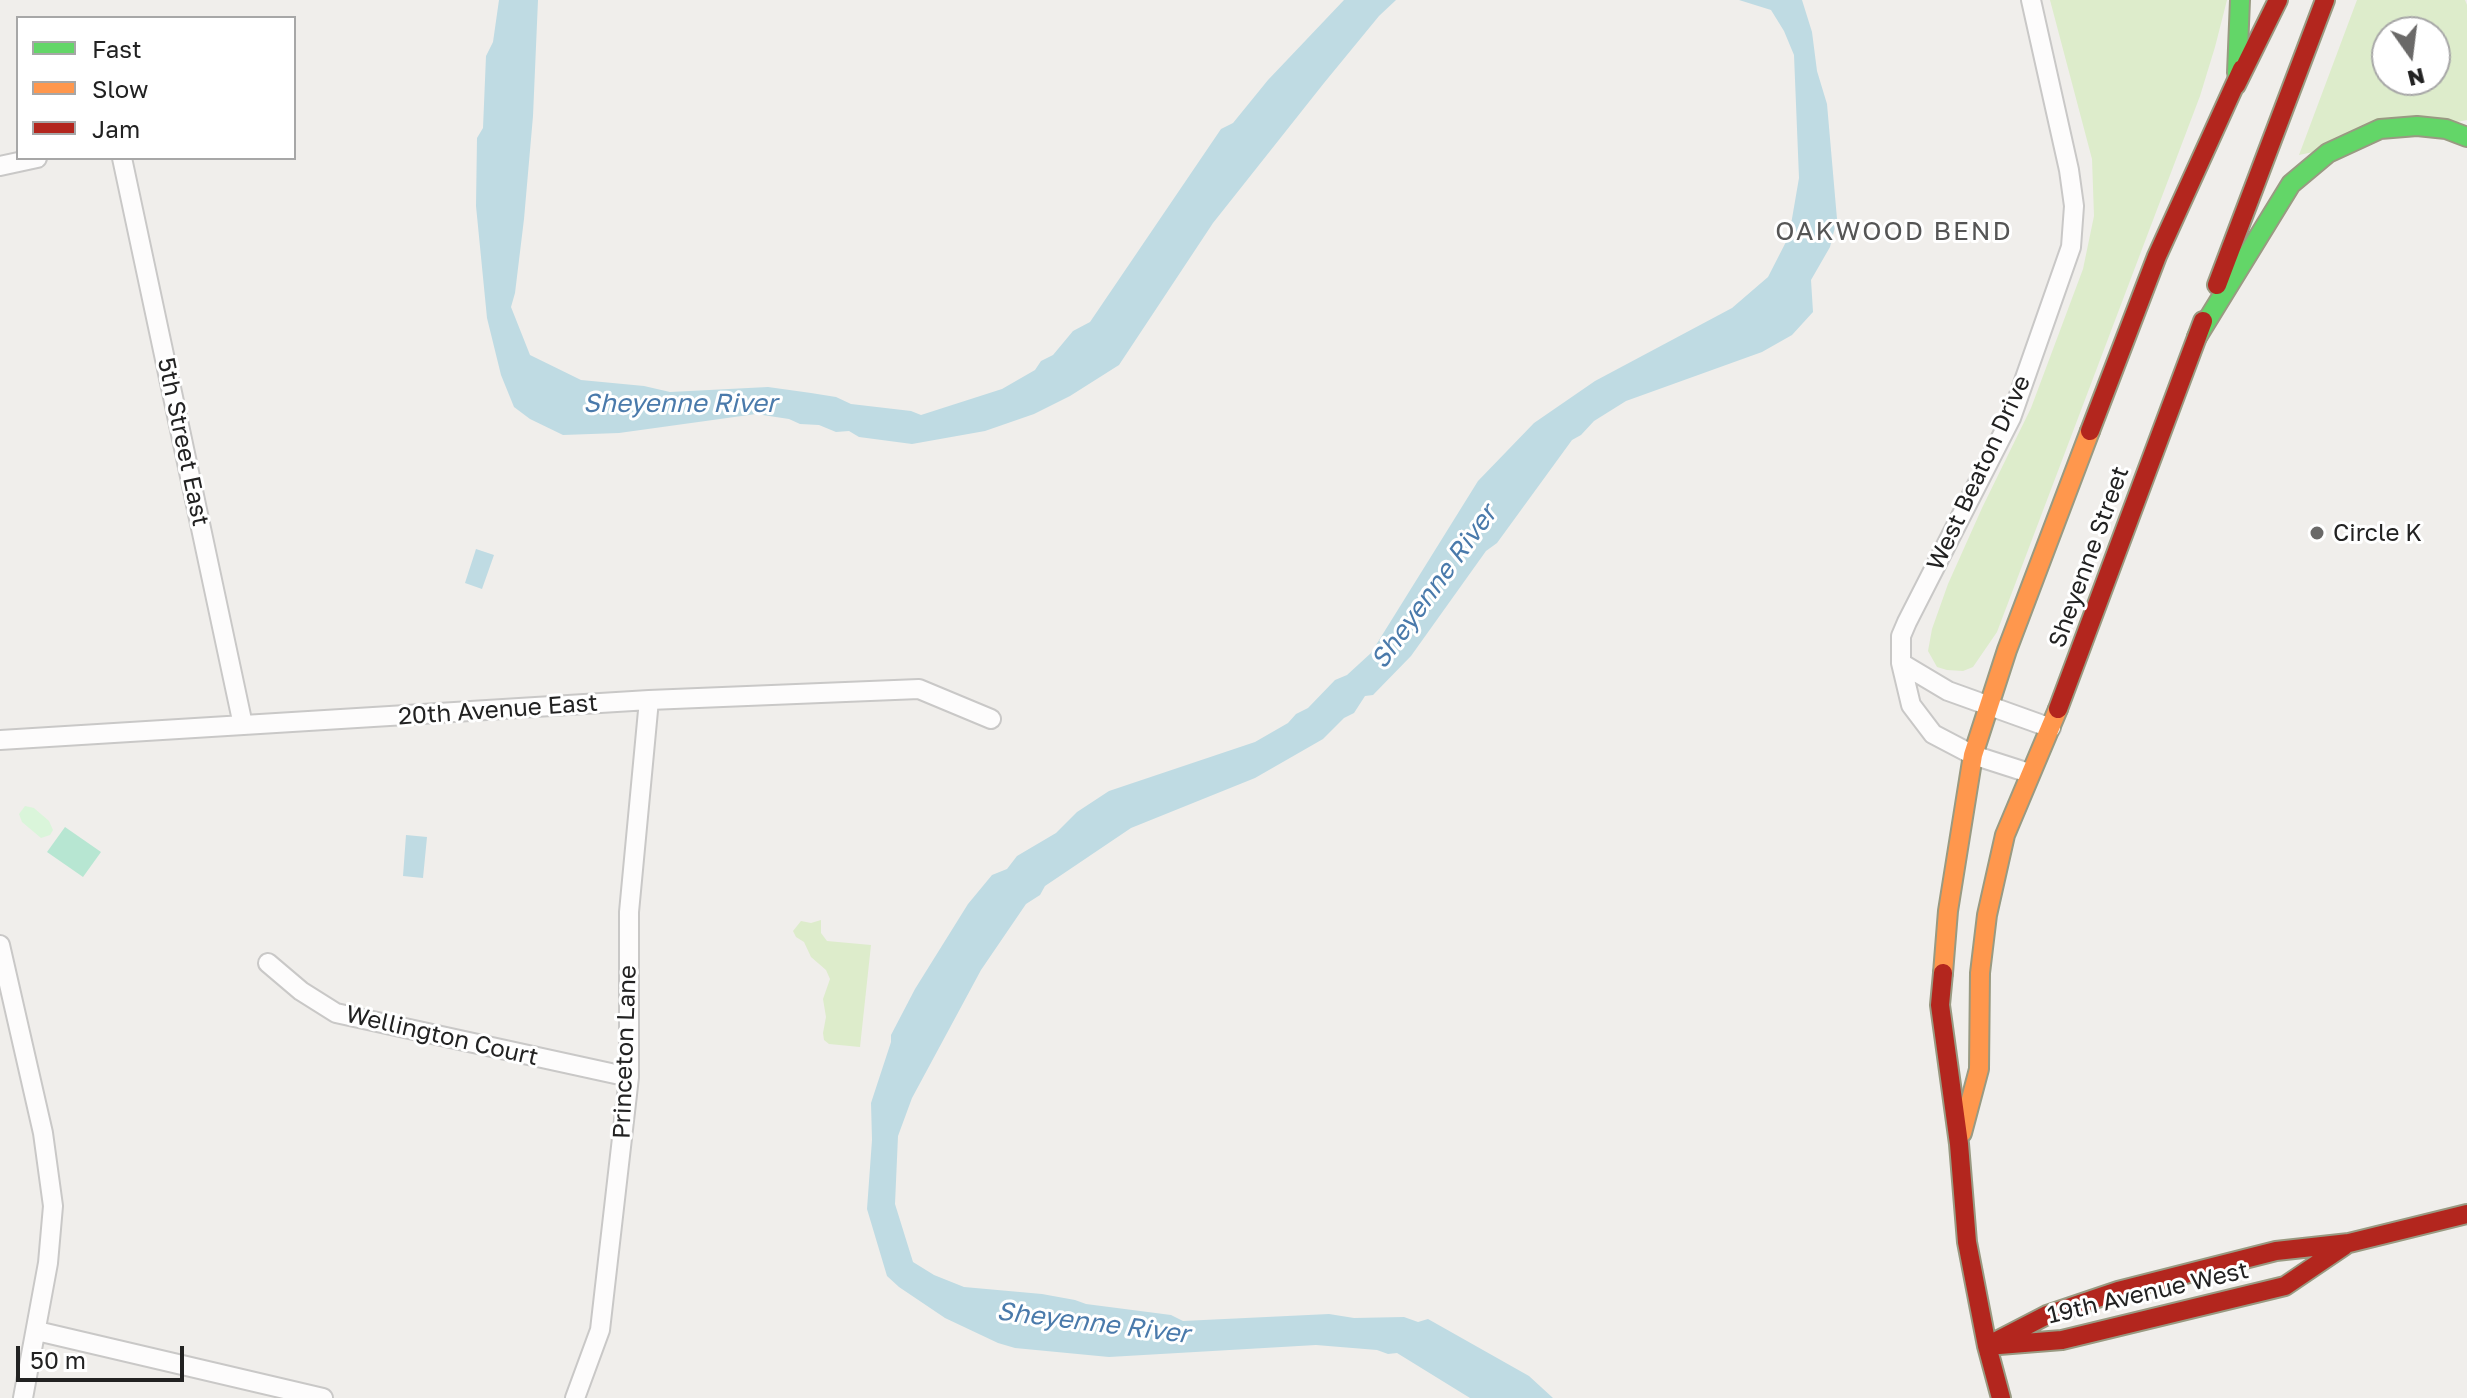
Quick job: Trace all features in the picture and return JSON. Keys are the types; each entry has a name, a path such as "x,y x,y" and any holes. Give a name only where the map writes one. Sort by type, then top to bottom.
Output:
{"main road":[{"path":"2236,85 2240,0"},
{"name":"Sheyenne Street","path":"2001,1398 1987,1346 1967,1242 1959,1144 1940,1005 1948,911 1973,755 2007,650 2157,256 2236,85 2264,0"},
{"path":"2236,85 2278,0"},
{"name":"Sheyenne Street","path":"1959,1144 1979,1069 1980,973 1987,915 2005,835 2029,773 2051,728 2325,0"},
{"path":"2197,337 2291,184 2328,153 2380,129 2417,126 2446,129 2467,137"},
{"name":"19th Avenue West","path":"1987,1346 2047,1315 2118,1291 2276,1251 2349,1243 2467,1214"},
{"name":"19th Avenue West","path":"1987,1346 2062,1340 2285,1286 2349,1243"}],"street":[{"name":"West Beaton Drive","path":"2029,773 1973,755 1933,734 1911,705 1901,663 1901,636 2011,418 2071,247 2074,206 2069,170 2031,0"},
{"path":"0,166 28,160"},
{"name":"5th Street East","path":"122,160 243,725"},
{"path":"1901,663 1948,691 2051,728"},
{"name":"20th Avenue East","path":"0,740 649,700 919,689 991,719"},
{"name":"Princeton Lane","path":"575,1398 600,1330 629,1077 629,912 649,700"},
{"path":"0,945 43,1133 53,1206 48,1263 23,1398"},
{"name":"Wellington Court","path":"268,963 301,991 336,1013 629,1077"},
{"path":"37,1331 323,1398"}],"green space":[{"path":"2050,0 2227,0 2200,96 1997,632 1973,667 1963,671 1947,670 1937,667 1928,651 1932,629 1982,508 2031,408 2083,269 2094,216 2092,159"},
{"path":"2357,0 2465,0 2467,120 2299,155"},
{"path":"25,806 34,808 49,821 53,830 50,835 41,838 22,822 19,814"},
{"path":"65,827 101,852 83,877 47,852"},
{"path":"821,920 821,933 827,941 871,945 860,1047 829,1044 824,1040 826,1017 823,999 830,979 793,931 801,921 811,923"}],"water":[{"name":"Sheyenne River","path":"499,0 538,0 533,116 524,219 511,307 530,355 581,380 644,386 670,392 768,387 836,397 851,404 921,415 1002,389 1035,370 1041,361 1053,355 1073,331 1090,322 1221,129 1233,123 1268,80 1344,0 1396,0 1324,83 1213,223 1119,365 1034,414 985,431 912,444 859,437 849,431 836,432 819,425 756,414 619,433 563,435 530,419 514,407 501,375 487,318 476,206 477,138 483,128 486,56 493,42"},
{"name":"Sheyenne River","path":"1739,0 1802,0 1812,32 1817,71 1827,104 1837,219 1830,247 1811,280 1813,312 1792,335 1762,352 1626,401 1594,421 1572,440 1497,543 1486,551 1411,656 1373,695 1365,696 1354,713 1344,718 1323,739 1255,778 1131,828 1045,886 1040,895 1026,904 981,970 912,1098 898,1136 895,1204 913,1262 934,1275 964,1287 1042,1294 1086,1304 1171,1315 1183,1321 1329,1314 1354,1318 1404,1317 1418,1322 1428,1319 1529,1376 1553,1398 1470,1398 1397,1353 1377,1350 1316,1345 1109,1357 1015,1348 945,1318 887,1276 867,1209 871,1103 891,1035 915,989 968,904 992,875 1007,869 1017,856 1056,833 1077,812 1109,791 1255,742 1308,708 1335,680 1347,675 1371,653 1478,481 1534,423 1595,381 1732,308 1768,277 1789,236 1799,178 1794,55 1771,10"},
{"path":"476,549 494,555 482,589 465,583"},
{"path":"406,835 427,837 423,878 403,876"}],"traffic: fast":[{"path":"2237,73 2240,0"},
{"path":"2197,337 2291,184 2328,153 2380,129 2417,126 2446,129 2467,137"}],"traffic: slow":[{"path":"1943,973 1948,911 1973,755 2007,650 2090,431"},
{"path":"1962,1133 1979,1069 1980,973 1987,915 2005,835 2058,709"}],"traffic: jam":[{"path":"2236,85 2278,0"},
{"path":"2217,285 2325,0"},
{"path":"2090,431 2157,256 2242,69"},
{"path":"2058,709 2203,321"},
{"path":"1943,973 1940,1005 1959,1144 1967,1242 1987,1346 2001,1398"},
{"path":"1987,1346 2047,1315 2118,1291 2276,1251 2349,1243 2467,1214"},
{"path":"1999,1345 2062,1340 2285,1286 2344,1246"}],"place":[{"name":"Circle K","path":"2317,533"}],"district":[{"name":"OAKWOOD BEND","path":"1894,232"}]}
